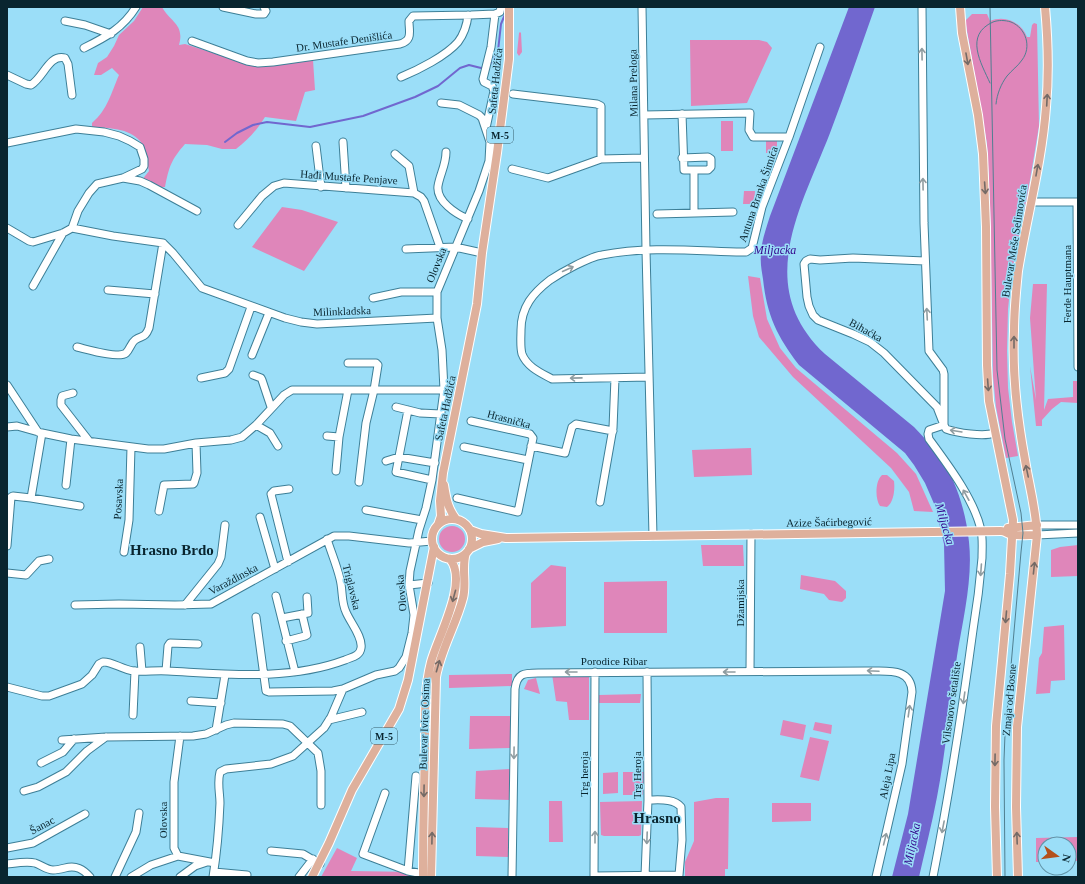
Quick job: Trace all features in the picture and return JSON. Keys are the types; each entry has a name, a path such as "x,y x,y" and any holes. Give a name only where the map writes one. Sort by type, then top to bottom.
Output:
{"main road":[{"name":"Safeta Hadžića","path":"438,525 441,516 440,501 443,473 477,304 482,253 498,153 509,59 509,7"},
{"name":"Bulevar Meše Selimovića","path":"960,7 962,33 978,115 983,154 987,232 987,384 994,433 1012,514 1011,530"},
{"name":"Bulevar Meše Selimovića","path":"1037,525 1017,412 1014,376 1014,333 1016,288 1041,148 1046,107 1047,30 1045,7"},
{"name":"Safeta Hadžića","path":"443,473 448,505 452,515 456,519"},
{"path":"438,525 443,521 456,519"},
{"name":"M-5","path":"456,519 466,524 470,530"},
{"name":"M-5","path":"312,877 316,861 352,790 399,709 408,680 428,583 434,529 438,525"},
{"name":"Azize Šaćirbegović","path":"468,551 483,542 506,538 981,531 1011,530 1037,525"},
{"name":"Zmaja od Bosne","path":"1018,877 1016,807 1017,727 1037,525"},
{"name":"Azize Šaćirbegović","path":"470,530 480,534 506,538"},
{"path":"433,544 436,551 447,558 461,556 468,551 472,543 470,530"},
{"name":"Azize Šaćirbegović","path":"1011,530 1037,535"},
{"name":"Zmaja od Bosne","path":"997,877 995,807 996,726 1011,530"},
{"name":"Bulevar Ivice Osima","path":"431,877 436,677 446,644 463,600 465,581 464,563 468,551"},
{"name":"M-5","path":"428,583 436,565 447,558"},
{"name":"Bulevar Ivice Osima","path":"423,875 427,684 433,652 454,598 456,589 456,568 447,558"}],"street":[{"path":"84,48 111,34 129,17 136,7"},
{"path":"223,7 256,14 264,14 266,11 264,7"},
{"path":"486,129 494,88 484,82 483,79 491,47 495,14 500,12 500,7"},
{"name":"Milana Preloga","path":"642,7 646,250"},
{"path":"922,7 922,110 925,261 929,351 943,370 944,374 944,425 946,429 973,434 994,433"},
{"name":"Dr. Mustafe Denišlića","path":"192,41 247,61 258,63 273,62 406,42 409,38 409,21 417,15 495,14"},
{"path":"401,77 421,69 458,42 467,24 468,15"},
{"path":"65,21 85,25 111,34"},
{"name":"Antuna Branka Šimića","path":"646,250 742,252 749,250 754,245 762,207 789,137 820,47"},
{"path":"7,76 31,85 40,78 55,58 60,56 65,58 68,64 72,95"},
{"path":"513,94 597,104 601,106 601,159"},
{"name":"Safeta Hadžića","path":"441,103 459,105 479,115 482,118 490,142 489,161 456,247"},
{"name":"Antuna Branka Šimića","path":"644,115 750,113 749,130 754,137 789,137"},
{"path":"682,114 682,158 684,170 694,171 711,168 710,158 682,158"},
{"path":"7,143 76,129 104,132 119,136 140,147 144,159 144,166 142,169 123,178 97,184 89,193 78,211 72,228 63,234 34,242 29,241 7,228"},
{"path":"343,142 346,188"},
{"path":"316,146 321,187"},
{"path":"446,152 445,162 438,185 438,192 452,209 468,219"},
{"path":"395,154 409,166 414,193 421,197 424,201 440,247"},
{"path":"512,169 548,178 601,159 644,158"},
{"path":"694,171 694,213"},
{"path":"123,178 140,181 149,185 197,211"},
{"name":"Hađi Mustafe Penjave","path":"238,225 262,196 274,186 284,183 414,193"},
{"path":"1031,202 1078,202"},
{"name":"Ferde Hauptmana","path":"1078,202 1078,367"},
{"name":"Antuna Branka Šimića","path":"658,214 733,212"},
{"path":"72,228 163,243 147,334 144,337 134,340 127,352 119,355 77,347"},
{"path":"33,286 63,234"},
{"name":"Milinkladska","path":"163,243 202,288 251,307 301,322 317,324 437,318"},
{"path":"406,249 456,247 482,253"},
{"name":"Olovska","path":"265,674 266,691 269,692 333,691 343,689 376,675 392,673 403,663 407,653 414,615 409,585 410,571 432,480 444,390 442,350 437,318 437,292 456,247"},
{"path":"649,378 552,379 533,368 522,354 521,329 523,313 538,289 561,272 601,255 646,250 653,536"},
{"name":"Bihaćka","path":"925,261 853,258 820,260 810,259 804,264 807,297 813,315 818,320 870,342 884,353 937,407 944,425"},
{"path":"108,290 155,294"},
{"name":"Olovska","path":"373,298 401,292 437,292"},
{"path":"201,378 225,373 229,369 251,307"},
{"path":"252,355 269,313"},
{"path":"348,363 378,364 374,390 366,423 359,482"},
{"path":"253,375 261,378 271,407"},
{"path":"600,502 613,431 615,378"},
{"path":"7,385 40,433 31,498"},
{"path":"7,427 17,426 40,433 70,439 131,448 164,449 242,437 256,425 271,407 292,390 444,390"},
{"path":"336,471 339,437 348,390"},
{"path":"74,393 62,396 61,405 89,441"},
{"path":"396,407 441,414"},
{"path":"408,410 396,470 398,473 432,480"},
{"name":"Hrasnička","path":"457,498 518,512 533,438 530,434 470,421"},
{"name":"Hrasnička","path":"531,446 565,453 572,428 576,424 613,431"},
{"path":"256,425 270,433 278,446"},
{"path":"944,425 929,430 929,439 952,470 970,504 981,531"},
{"path":"327,436 339,437"},
{"path":"66,485 70,439"},
{"path":"159,511 164,485 194,483 197,473 196,444"},
{"path":"464,447 528,460"},
{"name":"Posavska","path":"124,552 129,520 131,448"},
{"path":"386,461 399,457 435,463"},
{"path":"288,562 271,494 274,491 289,489"},
{"path":"7,542 11,497 13,496 80,506"},
{"path":"366,510 422,520"},
{"path":"260,517 275,569"},
{"name":"Varaždinska","path":"185,605 218,564 221,557 225,525"},
{"path":"1037,525 1078,525"},
{"name":"Vilsonovo šetalište","path":"933,877 966,683 981,575 981,531"},
{"path":"1037,535 1078,533"},
{"name":"Džamijska","path":"750,671 751,534"},
{"path":"327,539 334,536 349,536 433,544"},
{"name":"Varaždinska","path":"75,605 185,605 215,603 327,539"},
{"name":"Triglavska","path":"7,687 42,696 49,696 82,684 92,675 102,662 109,662 120,667 139,671 166,671 225,675 265,674 294,672 329,666 357,655 361,648 361,641 343,607 340,578 327,539"},
{"path":"7,573 26,575 39,561 49,559"},
{"path":"409,585 428,583"},
{"path":"276,596 294,672"},
{"path":"282,618 307,614 309,612 307,597"},
{"path":"286,641 307,635 302,614"},
{"path":"256,617 265,674"},
{"path":"166,671 168,646 170,643 198,644"},
{"path":"133,716 139,671 140,647"},
{"name":"Porodice Ribar","path":"512,877 516,682 518,677 526,673 866,671 899,672 906,675 909,679"},
{"name":"Trg heroja","path":"595,672 594,876 645,876"},
{"name":"Trg Heroja","path":"645,876 648,800 647,672"},
{"path":"216,730 225,675"},
{"name":"Aleja Lipa","path":"876,877 902,764 912,692 912,684 909,679"},
{"path":"247,875 213,874 212,862 219,832 220,799 218,778 220,772 226,769 256,767 293,756 324,728 343,689"},
{"path":"191,701 221,702"},
{"path":"329,720 362,712"},
{"path":"62,740 106,737 202,735 234,723 283,724 290,726 320,756 321,805"},
{"name":"Olovska","path":"178,856 174,848 174,782 180,736"},
{"path":"24,791 38,787 66,772 87,751 106,737"},
{"path":"41,763 63,752 74,739"},
{"path":"408,871 416,776"},
{"path":"385,793 363,852 408,871 423,875"},
{"path":"645,876 679,876 682,840 681,807 678,803 673,801 648,800"},
{"path":"115,877 136,832 139,813"},
{"name":"Šanac","path":"7,848 33,843 85,814"},
{"path":"271,851 303,854 316,861 299,877"},
{"path":"131,877 151,866 178,856 212,862"},
{"path":"7,864 30,862 36,863 50,870 67,867 78,868 90,877"},
{"path":"180,877 195,866 212,862"}],"shaded area":[{"path":"143,7 162,7 176,24 180,32 179,45 185,44 254,66 313,60 315,90 305,92 296,121 265,117 252,134 236,149 222,149 207,145 185,144 171,164 165,187 158,187 141,181 149,171 145,151 140,141 130,133 111,128 92,127 92,123 102,112 119,75 112,68 101,75 94,75 98,63 107,57 119,35 134,21"},
{"path":"972,14 987,14 990,21 996,19 1007,19 1012,21 1021,27 1027,37 1030,37 1032,25 1034,23 1037,24 1039,126 1028,192 1012,271 1008,309 1008,388 1018,456 1006,458 996,407 993,376 990,205 987,144 966,25 966,20"},
{"path":"520,32 522,52 519,56 517,53"},
{"path":"690,40 759,40 767,42 772,48 747,103 691,106"},
{"path":"721,121 733,121 733,151 721,151"},
{"path":"766,141 777,141 777,152 766,153"},
{"path":"744,191 755,191 754,204 743,204"},
{"path":"282,207 302,210 338,222 304,271 252,247"},
{"path":"748,276 760,278 767,319 780,348 796,368 897,453 916,474 933,512 914,511 909,492 891,468 793,377 759,337 753,316"},
{"path":"1033,284 1047,284 1044,410 1048,399 1073,397 1073,381 1078,381 1078,403 1061,402 1042,420 1042,426 1036,426 1030,366 1036,400 1030,318"},
{"path":"751,448 752,475 694,477 692,450"},
{"path":"882,475 887,475 894,481 893,499 887,507 880,506 877,499 876,490 878,481"},
{"path":"452,526 461,530 465,539 461,548 452,552 443,548 439,539 443,530"},
{"path":"701,545 743,545 744,566 703,566"},
{"path":"1078,545 1078,576 1051,577 1051,550 1060,547"},
{"path":"551,565 566,567 566,626 531,628 531,583"},
{"path":"801,575 835,581 846,591 846,598 842,602 829,600 824,594 800,589"},
{"path":"667,581 667,633 604,633 604,582"},
{"path":"1064,625 1065,680 1051,681 1050,693 1036,694 1039,658 1042,653 1044,627"},
{"path":"512,674 512,686 449,688 449,675"},
{"path":"552,674 589,674 589,720 569,720 567,702 556,701"},
{"path":"536,678 540,694 524,689 528,680"},
{"path":"641,694 640,703 599,703 599,695"},
{"path":"470,716 511,716 510,748 469,749"},
{"path":"783,720 806,725 803,740 780,735"},
{"path":"815,722 832,725 831,734 813,730"},
{"path":"810,737 829,741 819,781 800,777"},
{"path":"510,769 510,800 475,799 476,771"},
{"path":"618,772 618,793 603,794 603,773"},
{"path":"623,772 644,772 643,795 623,795"},
{"path":"716,798 729,798 728,869 725,869 725,877 685,877 685,862 694,841 694,802"},
{"path":"549,801 562,801 563,842 549,842"},
{"path":"642,801 641,835 601,835 600,802"},
{"path":"772,803 811,803 811,821 772,822"},
{"path":"476,827 508,828 508,857 476,856"},
{"path":"1077,837 1078,861 1077,861"},
{"path":"1037,838 1037,862 1036,862"},
{"path":"337,848 357,858 351,871 416,872 416,877 321,877"}],"water":[{"name":"Miljacka","path":"849,7 875,7 836,117 797,218 790,246 787,274 791,301 803,328 825,354 914,427 932,447 950,474 963,508 969,542 969,585 957,656 940,779 919,877 892,877 908,814 945,591 944,544 935,506 925,483 905,453 799,365 791,354 779,335 770,315 761,264 762,245 770,216"}],"waterway":[{"path":"488,65 491,64 498,51 501,24 506,12"},
{"path":"225,142 237,133 253,125 267,122 310,127 363,116 415,97 438,86 460,68 469,65 481,68 484,67"}],"tram line":[{"path":"990,7 997,370 1005,439 1021,513 1023,533 1005,734 1005,877"},
{"path":"990,83 977,50 979,34 984,28 993,22 1002,20 1011,22 1024,33 1027,49 1022,60 1003,82 998,93 996,104"}],"district":[{"name":"Hrasno Brdo","path":"172,550"},
{"name":"Hrasno","path":"657,818"}]}
